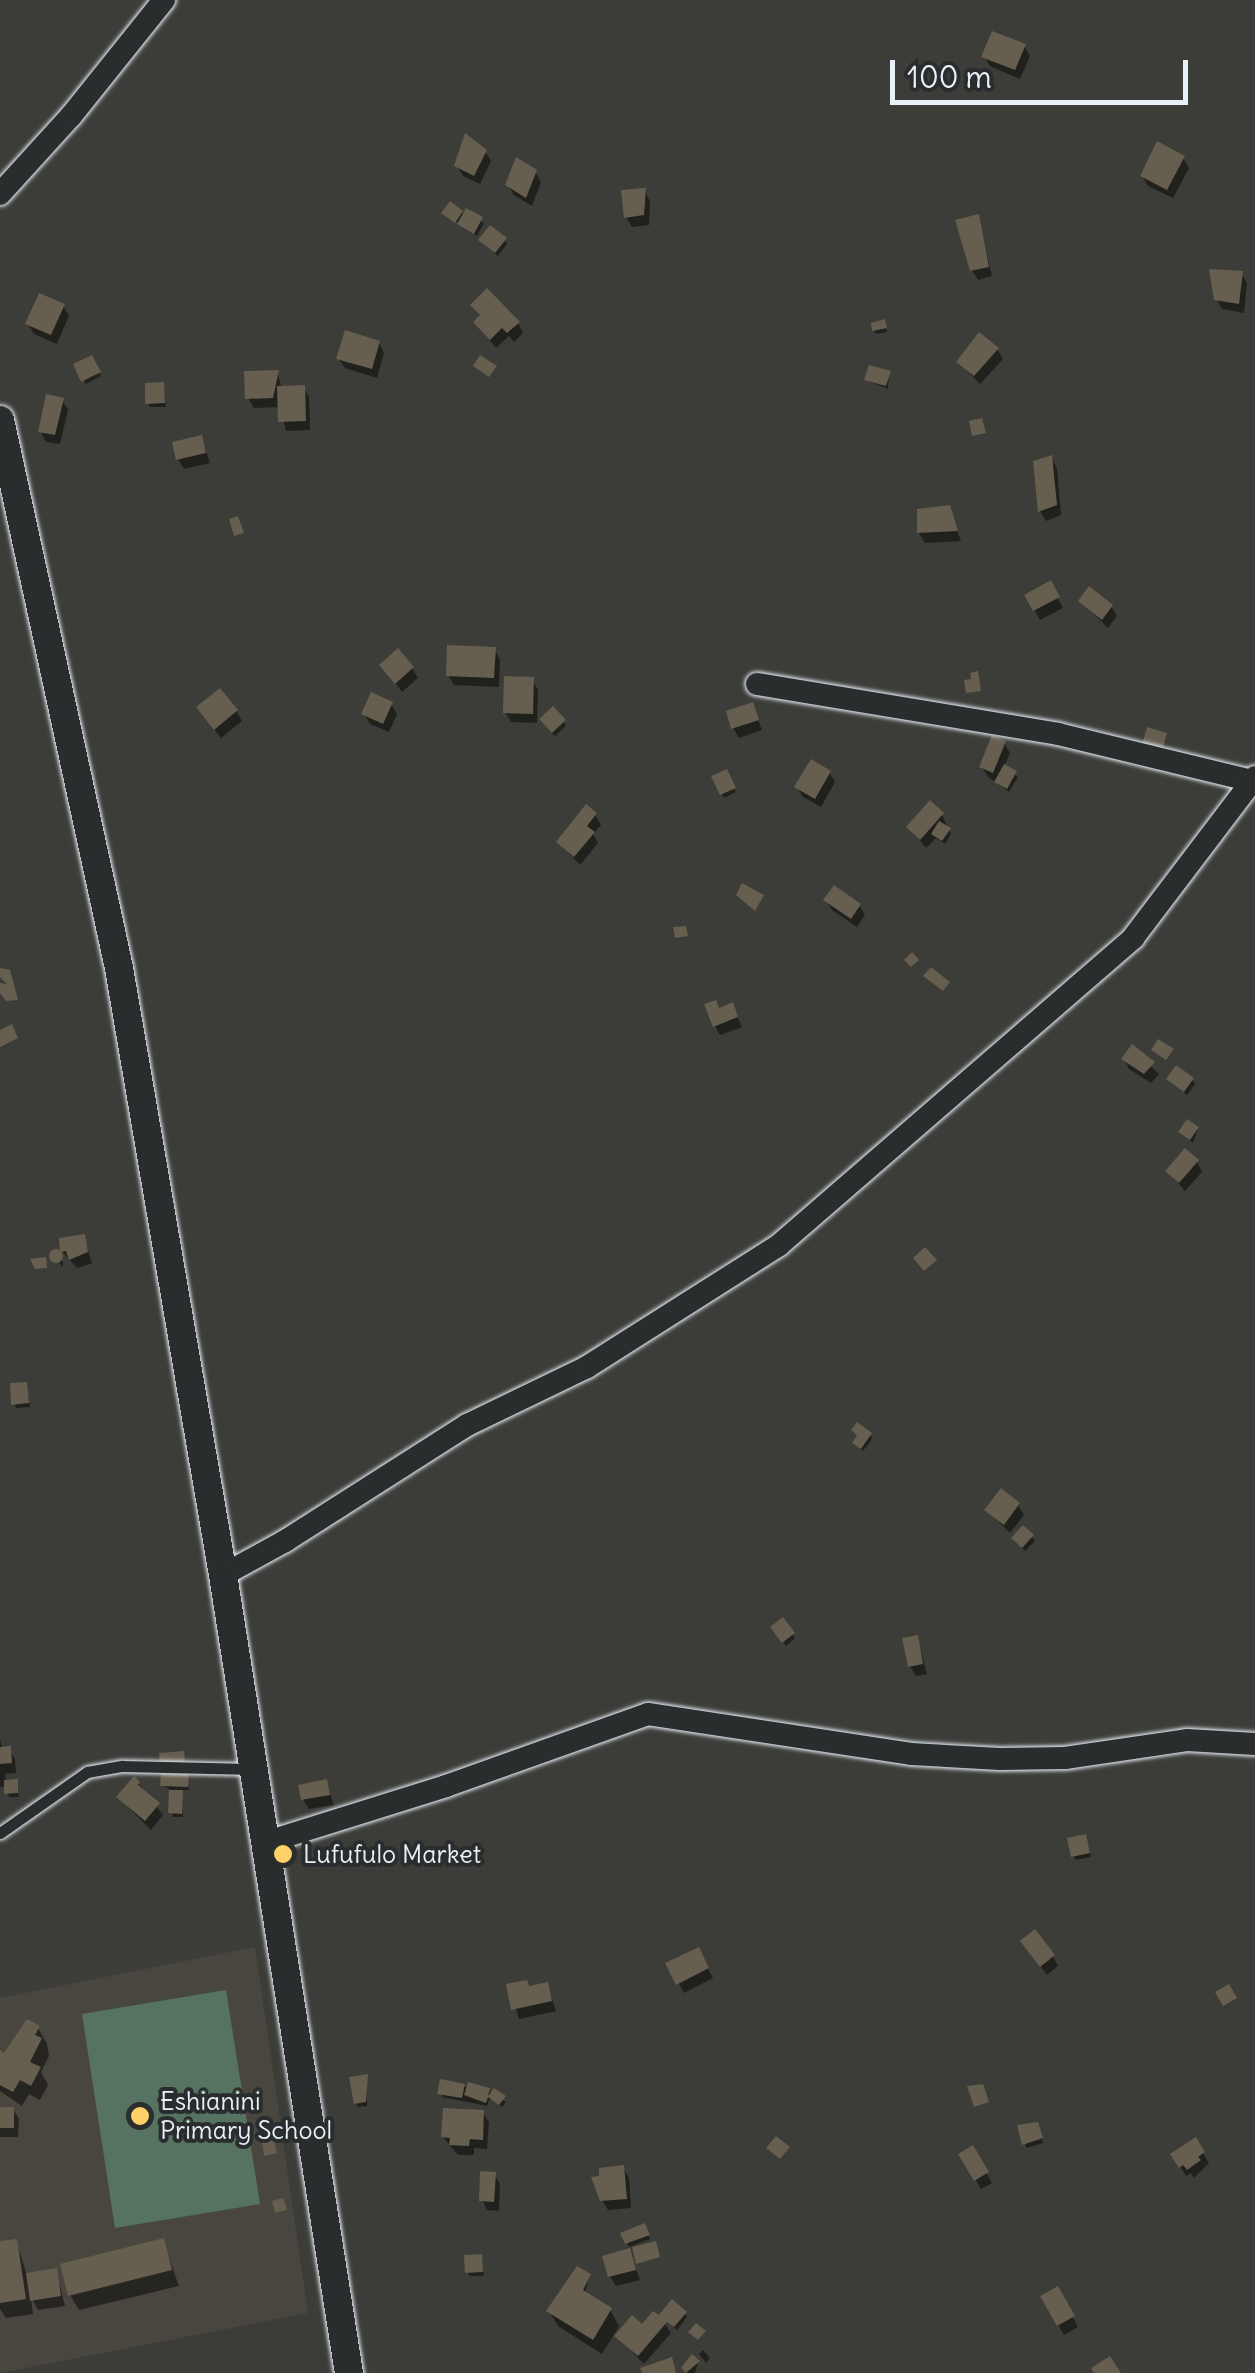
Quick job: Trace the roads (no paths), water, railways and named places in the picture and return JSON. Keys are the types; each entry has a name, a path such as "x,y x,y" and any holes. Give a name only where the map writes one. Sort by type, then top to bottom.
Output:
{"street":[{"path":"0,194 72,116 164,0"},
{"path":"0,420 119,968 223,1574 348,2373"},
{"path":"223,1574 285,1541 467,1425 587,1367 779,1245 1133,938 1253,779 1058,734 757,684"},
{"path":"264,1843 446,1786 648,1714 911,1754 964,1757 1066,1758 1186,1740 1255,1744"}],"lane":[{"path":"0,1833 87,1772 122,1766 252,1769"}],"place":[{"name":"Lufufulo Market","path":"283,1854"},
{"name":"Eshianini Primary School","path":"140,2116"}]}
